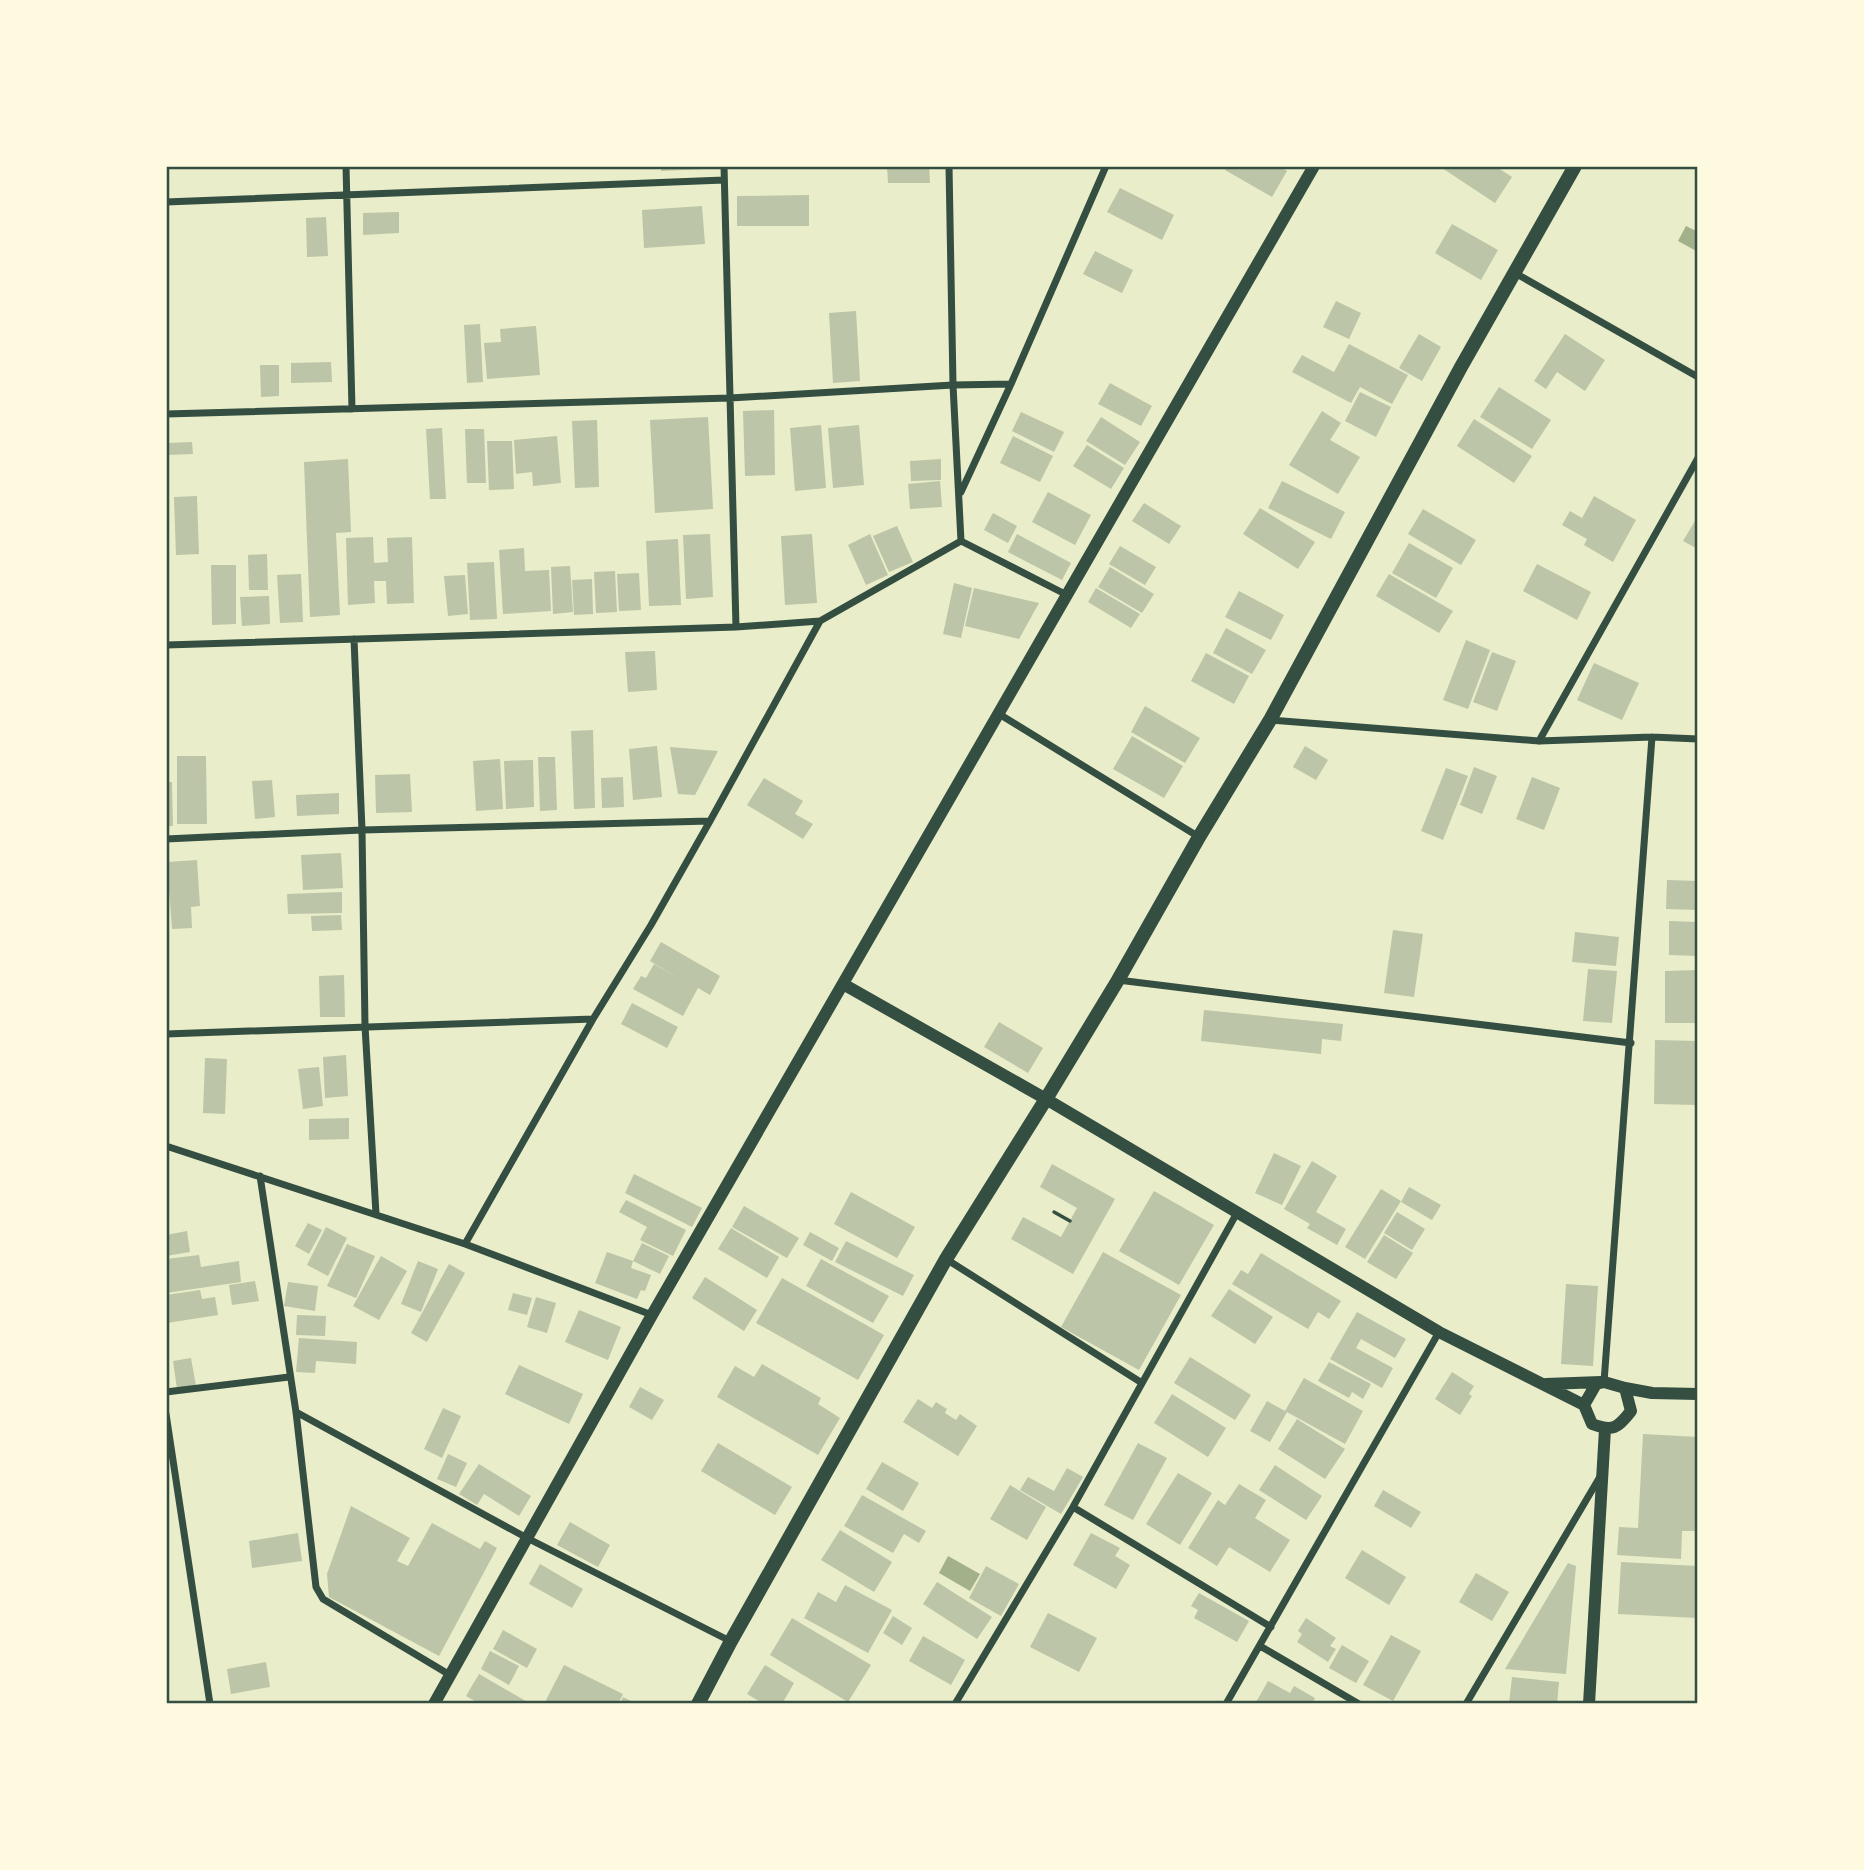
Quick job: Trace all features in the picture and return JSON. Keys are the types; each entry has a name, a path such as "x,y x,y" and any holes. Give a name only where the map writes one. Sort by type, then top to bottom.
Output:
{"main road":[{"path":"698,1704 946,1259 1118,980 1199,837 1270,720 1461,367 1576,166"}],"street":[{"path":"346,166 352,409"},
{"path":"724,166 736,627"},
{"path":"948,166 953,385 961,541"},
{"path":"960,494 1106,166"},
{"path":"435,1704 652,1315 1314,166"},
{"path":"166,202 724,180"},
{"path":"1515,272 1698,377"},
{"path":"166,414 730,398 1011,384"},
{"path":"1539,741 1698,457"},
{"path":"961,541 1067,596"},
{"path":"166,645 736,627 820,621 961,541"},
{"path":"465,1244 593,1019 651,925 820,621"},
{"path":"354,639 362,830 365,1027 376,1214"},
{"path":"999,714 1199,837"},
{"path":"1270,720 1539,741 1698,738"},
{"path":"1604,1382 1652,737"},
{"path":"166,839 362,830 710,821"},
{"path":"1118,980 1630,1043"},
{"path":"843,984 1238,1211 1439,1332 1584,1405 1592,1424 1605,1429 1621,1425 1631,1412 1653,1393"},
{"path":"166,1034 593,1019"},
{"path":"166,1146 465,1244 652,1315"},
{"path":"260,1176 296,1412 316,1587 323,1599 450,1675"},
{"path":"955,1704 1073,1507 1238,1211"},
{"path":"946,1259 1142,1383"},
{"path":"1226,1704 1439,1332"},
{"path":"166,1392 289,1377"},
{"path":"1584,1405 1596,1384 1604,1382"},
{"path":"1542,1385 1604,1382 1653,1393 1698,1394"},
{"path":"1625,1388 1631,1412"},
{"path":"296,1412 527,1538 731,1641"},
{"path":"166,1414 210,1704"},
{"path":"1589,1704 1605,1429"},
{"path":"1466,1704 1602,1473"},
{"path":"1073,1507 1271,1627"},
{"path":"1260,1646 1359,1704"}],"path":[{"path":"1054,1212 1070,1221"}],"shaded area":[{"path":"1686,226 1698,232 1698,252 1678,241"},
{"path":"948,1556 980,1574 970,1591 939,1573"}],"building":[{"path":"661,166 707,166 707,169 661,171"},
{"path":"887,166 929,166 930,183 888,183"},
{"path":"1227,166 1279,166 1287,171 1272,197 1225,170"},
{"path":"1439,166 1495,166 1512,177 1495,203"},
{"path":"1120,188 1174,215 1162,240 1107,212"},
{"path":"809,195 809,226 737,226 737,196"},
{"path":"702,206 705,244 644,248 642,210"},
{"path":"399,212 399,233 363,235 363,213"},
{"path":"326,217 328,256 307,257 306,218"},
{"path":"1452,224 1498,250 1481,280 1435,253"},
{"path":"1095,251 1133,270 1122,293 1083,274"},
{"path":"1336,301 1361,313 1349,339 1323,327"},
{"path":"856,311 860,381 833,383 829,313"},
{"path":"480,324 483,382 467,383 464,325"},
{"path":"536,326 540,375 487,379 484,343 501,342 500,329"},
{"path":"1419,334 1441,347 1422,381 1399,368"},
{"path":"1565,334 1605,360 1585,391 1557,372 1546,389 1534,381"},
{"path":"1349,344 1408,375 1392,404 1360,387 1351,403 1292,372 1302,355 1334,372"},
{"path":"331,362 332,382 291,383 291,363"},
{"path":"260,365 279,365 279,396 261,397"},
{"path":"1110,383 1152,406 1141,426 1098,404"},
{"path":"1499,387 1551,420 1532,449 1480,417"},
{"path":"1360,392 1391,407 1376,437 1345,421"},
{"path":"774,410 775,475 745,476 743,411"},
{"path":"1322,411 1341,423 1330,440 1360,457 1338,494 1289,465"},
{"path":"1021,412 1064,432 1054,452 1012,431"},
{"path":"708,417 713,509 655,513 650,420"},
{"path":"1101,417 1140,442 1125,465 1086,441"},
{"path":"1474,419 1532,456 1514,483 1457,446"},
{"path":"597,420 599,487 575,488 572,421"},
{"path":"821,425 826,488 795,491 790,428"},
{"path":"859,425 864,485 833,488 828,428"},
{"path":"442,428 446,499 430,499 426,429"},
{"path":"465,429 484,429 486,483 467,483"},
{"path":"557,436 561,483 533,486 532,472 516,474 514,440"},
{"path":"1013,436 1053,456 1040,482 1000,463"},
{"path":"487,441 512,441 514,489 489,490"},
{"path":"192,442 193,454 167,455 166,443"},
{"path":"1087,445 1124,468 1111,489 1073,466"},
{"path":"348,459 351,532 336,533 340,615 310,617 304,462"},
{"path":"941,459 941,480 911,481 910,461"},
{"path":"940,481 942,507 910,509 908,484"},
{"path":"1282,481 1345,512 1331,539 1268,508"},
{"path":"1048,492 1091,515 1075,545 1032,522"},
{"path":"197,496 199,554 176,555 174,497"},
{"path":"1594,496 1636,520 1613,562 1584,545 1587,539 1562,525 1570,511 1582,518"},
{"path":"1144,503 1181,526 1169,544 1132,521"},
{"path":"1260,508 1315,542 1298,569 1243,534"},
{"path":"1423,509 1476,540 1461,565 1408,534"},
{"path":"993,513 1017,526 1008,543 984,530"},
{"path":"1698,516 1698,549 1683,541"},
{"path":"897,526 913,562 889,572 873,536"},
{"path":"710,534 713,597 686,599 683,535"},
{"path":"812,534 817,603 785,605 781,536"},
{"path":"870,534 888,575 866,585 848,545"},
{"path":"1017,534 1071,563 1062,580 1008,552"},
{"path":"373,537 374,563 388,562 387,538 412,537 414,603 387,604 386,581 374,581 375,603 348,605 346,538"},
{"path":"678,539 681,605 649,606 646,541"},
{"path":"1409,543 1453,568 1436,598 1392,573"},
{"path":"1120,546 1156,567 1145,585 1109,564"},
{"path":"524,548 525,571 549,570 551,611 503,614 499,550"},
{"path":"267,554 268,590 249,590 248,555"},
{"path":"494,562 497,619 470,620 467,563"},
{"path":"1537,564 1591,592 1577,620 1523,591"},
{"path":"211,565 236,565 236,624 212,625"},
{"path":"570,566 573,612 553,614 551,567"},
{"path":"1110,567 1154,594 1142,613 1098,587"},
{"path":"615,571 617,612 596,613 594,572"},
{"path":"639,573 641,610 619,611 617,574"},
{"path":"301,574 303,622 280,623 277,575"},
{"path":"1389,574 1453,611 1439,633 1376,596"},
{"path":"465,575 468,614 448,616 444,576"},
{"path":"592,579 593,614 574,615 572,580"},
{"path":"954,583 972,588 961,638 943,634"},
{"path":"974,588 1039,603 1019,639 965,626"},
{"path":"1096,588 1140,614 1131,628 1088,602"},
{"path":"1239,591 1284,615 1271,640 1225,617"},
{"path":"269,596 270,624 242,626 240,597"},
{"path":"1226,628 1266,650 1252,674 1213,653"},
{"path":"1466,640 1490,650 1468,709 1443,700"},
{"path":"655,651 657,690 628,692 625,652"},
{"path":"1492,652 1516,661 1497,711 1473,702"},
{"path":"1206,653 1249,676 1234,704 1191,681"},
{"path":"1594,663 1639,683 1622,720 1577,700"},
{"path":"1145,706 1200,738 1185,763 1131,732"},
{"path":"593,730 595,808 574,809 571,731"},
{"path":"1132,736 1183,766 1164,798 1113,769"},
{"path":"657,746 662,797 633,800 629,749"},
{"path":"1305,746 1328,760 1316,780 1293,767"},
{"path":"670,747 718,751 695,795 678,794"},
{"path":"177,756 206,756 207,824 177,824"},
{"path":"538,757 555,757 557,810 540,811"},
{"path":"500,759 503,809 476,811 473,761"},
{"path":"533,760 534,807 506,809 504,761"},
{"path":"1474,767 1497,776 1482,814 1460,805"},
{"path":"1446,768 1468,776 1443,840 1421,831"},
{"path":"410,774 412,812 376,813 375,775"},
{"path":"623,777 624,807 602,808 601,778"},
{"path":"1532,777 1560,788 1544,830 1516,819"},
{"path":"764,778 803,801 795,814 813,824 803,839 747,805"},
{"path":"272,780 275,817 255,819 252,781"},
{"path":"166,782 172,782 173,826 166,826"},
{"path":"339,793 339,814 297,816 296,795"},
{"path":"341,853 343,888 303,890 301,855"},
{"path":"197,860 200,906 191,907 192,928 172,929 167,862"},
{"path":"1667,880 1698,881 1698,910 1666,909"},
{"path":"342,892 342,913 288,914 287,894"},
{"path":"341,915 342,930 312,931 311,916"},
{"path":"1669,921 1698,922 1698,956 1669,955"},
{"path":"1393,930 1423,934 1414,997 1384,993"},
{"path":"1575,932 1619,937 1616,966 1572,962"},
{"path":"661,942 720,976 710,995 698,988 683,1016 633,989 641,976 646,978 654,964 680,979 650,961"},
{"path":"1588,969 1617,971 1612,1023 1583,1021"},
{"path":"1698,970 1698,1023 1665,1023 1665,971"},
{"path":"344,975 345,1017 320,1017 319,976"},
{"path":"632,1003 678,1027 667,1048 621,1024"},
{"path":"1204,1010 1343,1024 1341,1041 1322,1039 1321,1054 1201,1041"},
{"path":"999,1022 1043,1048 1028,1073 984,1047"},
{"path":"1655,1040 1698,1041 1698,1105 1654,1104"},
{"path":"346,1055 348,1096 325,1098 323,1057"},
{"path":"205,1058 227,1059 225,1114 203,1113"},
{"path":"319,1067 323,1106 303,1109 298,1069"},
{"path":"349,1118 349,1139 309,1140 309,1119"},
{"path":"1274,1153 1301,1166 1282,1205 1255,1193"},
{"path":"1312,1161 1337,1176 1316,1212 1346,1229 1337,1245 1307,1228 1310,1224 1284,1209"},
{"path":"1052,1164 1115,1199 1073,1274 1011,1239 1023,1217 1061,1237 1077,1208 1040,1187"},
{"path":"634,1174 702,1208 692,1227 625,1193"},
{"path":"1409,1187 1441,1205 1432,1220 1401,1202"},
{"path":"1381,1189 1401,1201 1365,1259 1345,1247"},
{"path":"1154,1191 1214,1225 1179,1285 1119,1251"},
{"path":"851,1192 915,1227 897,1258 834,1224"},
{"path":"626,1200 686,1230 673,1256 640,1240 647,1227 619,1212"},
{"path":"744,1206 799,1238 787,1258 732,1227"},
{"path":"1397,1212 1425,1229 1412,1250 1384,1233"},
{"path":"308,1223 322,1230 309,1254 295,1246"},
{"path":"326,1227 347,1238 328,1276 307,1265"},
{"path":"731,1228 779,1257 767,1278 718,1249"},
{"path":"187,1231 190,1252 166,1256 166,1235"},
{"path":"810,1232 839,1248 832,1261 803,1245"},
{"path":"1384,1235 1413,1253 1396,1279 1367,1262"},
{"path":"846,1241 914,1275 903,1296 835,1262"},
{"path":"642,1243 669,1256 660,1274 633,1261"},
{"path":"347,1244 375,1256 356,1298 327,1286"},
{"path":"607,1252 633,1261 631,1268 651,1275 645,1291 641,1290 637,1299 595,1283"},
{"path":"1103,1252 1181,1295 1139,1370 1061,1327"},
{"path":"1261,1253 1341,1301 1329,1319 1318,1312 1308,1329 1232,1284 1241,1270 1248,1274"},
{"path":"199,1255 201,1267 239,1261 241,1282 166,1293 166,1259"},
{"path":"381,1256 407,1271 379,1320 353,1306"},
{"path":"821,1259 889,1296 873,1323 806,1286"},
{"path":"418,1261 438,1269 421,1312 401,1304"},
{"path":"449,1264 465,1273 427,1342 411,1333"},
{"path":"705,1277 757,1310 744,1331 692,1298"},
{"path":"782,1278 884,1335 858,1380 756,1323"},
{"path":"255,1281 259,1301 232,1305 229,1285"},
{"path":"288,1282 318,1286 315,1311 284,1306"},
{"path":"1566,1284 1598,1286 1593,1366 1561,1364"},
{"path":"1229,1289 1273,1317 1255,1344 1211,1316"},
{"path":"200,1290 202,1299 215,1297 218,1315 167,1323 166,1295"},
{"path":"513,1293 532,1298 527,1315 508,1310"},
{"path":"536,1297 556,1303 547,1333 527,1327"},
{"path":"579,1310 621,1327 608,1360 565,1342"},
{"path":"1357,1312 1406,1339 1395,1358 1361,1339 1356,1348 1393,1368 1382,1388 1330,1359"},
{"path":"297,1315 326,1316 325,1336 296,1335"},
{"path":"299,1338 357,1342 356,1364 316,1361 315,1373 296,1372"},
{"path":"1190,1357 1251,1395 1235,1420 1174,1383"},
{"path":"191,1358 196,1386 177,1389 173,1361"},
{"path":"1329,1362 1371,1384 1363,1399 1352,1392 1349,1398 1318,1381"},
{"path":"762,1364 821,1398 818,1404 840,1418 818,1455 717,1397 735,1366 754,1377"},
{"path":"519,1365 583,1394 569,1424 505,1394"},
{"path":"1452,1372 1474,1386 1469,1394 1472,1396 1460,1415 1435,1399"},
{"path":"1304,1378 1363,1411 1345,1444 1285,1411"},
{"path":"640,1387 664,1400 652,1420 629,1407"},
{"path":"1172,1394 1226,1428 1208,1457 1154,1423"},
{"path":"918,1399 932,1408 936,1402 947,1409 945,1413 956,1420 960,1414 977,1426 958,1456 903,1422"},
{"path":"1267,1401 1287,1412 1270,1442 1250,1431"},
{"path":"443,1408 461,1416 442,1458 424,1449"},
{"path":"1297,1419 1345,1449 1325,1479 1278,1449"},
{"path":"1643,1434 1698,1437 1698,1531 1682,1531 1681,1559 1617,1555 1619,1527 1638,1528"},
{"path":"718,1443 792,1487 775,1515 701,1471"},
{"path":"1138,1443 1167,1458 1133,1520 1104,1505"},
{"path":"448,1454 467,1463 456,1487 437,1479"},
{"path":"882,1462 919,1483 903,1511 866,1489"},
{"path":"479,1464 531,1496 519,1516 484,1494 477,1505 459,1494"},
{"path":"1275,1465 1322,1496 1306,1520 1259,1490"},
{"path":"1067,1468 1083,1477 1061,1514 1020,1490 1028,1477 1054,1491"},
{"path":"1178,1473 1212,1493 1180,1545 1146,1524"},
{"path":"1239,1484 1266,1500 1255,1518 1290,1540 1270,1572 1229,1547 1217,1566 1188,1548 1218,1500 1225,1505"},
{"path":"1010,1485 1046,1507 1027,1540 990,1519"},
{"path":"1383,1490 1421,1512 1411,1528 1374,1506"},
{"path":"862,1495 926,1531 919,1543 904,1534 893,1553 844,1526"},
{"path":"351,1506 410,1538 397,1561 408,1566 432,1523 480,1549 485,1541 497,1548 439,1656 329,1597 327,1574"},
{"path":"570,1522 610,1545 598,1567 557,1545"},
{"path":"840,1530 892,1562 874,1592 821,1560"},
{"path":"298,1533 302,1561 252,1568 249,1541"},
{"path":"1091,1533 1120,1548 1115,1556 1130,1565 1116,1589 1073,1565"},
{"path":"1362,1550 1406,1577 1389,1605 1345,1578"},
{"path":"1621,1562 1698,1566 1698,1618 1618,1614"},
{"path":"1568,1563 1576,1566 1566,1674 1505,1669"},
{"path":"540,1564 583,1589 572,1608 529,1584"},
{"path":"986,1566 1019,1584 1001,1616 969,1598"},
{"path":"1476,1573 1509,1592 1492,1621 1459,1602"},
{"path":"937,1582 992,1617 977,1639 923,1604"},
{"path":"845,1585 892,1610 868,1653 804,1618 818,1592 836,1602"},
{"path":"1199,1593 1249,1621 1237,1642 1194,1618 1198,1610 1191,1606"},
{"path":"1048,1613 1097,1638 1079,1672 1030,1647"},
{"path":"893,1616 912,1628 902,1645 883,1633"},
{"path":"792,1618 871,1665 848,1702 770,1655"},
{"path":"1306,1618 1336,1638 1330,1646 1336,1649 1328,1662 1297,1642 1302,1634 1298,1631"},
{"path":"503,1630 537,1649 527,1668 493,1649"},
{"path":"1391,1635 1421,1651 1393,1701 1363,1685"},
{"path":"923,1636 965,1660 951,1685 909,1661"},
{"path":"1342,1645 1369,1661 1356,1683 1329,1668"},
{"path":"490,1651 519,1666 509,1685 481,1669"},
{"path":"266,1662 270,1687 231,1694 227,1669"},
{"path":"564,1665 623,1694 618,1704 544,1704"},
{"path":"765,1665 794,1683 782,1704 764,1704 747,1694"},
{"path":"479,1674 531,1704 480,1704 466,1696"},
{"path":"1512,1677 1559,1682 1557,1704 1509,1704"},
{"path":"1268,1681 1290,1693 1294,1686 1315,1698 1312,1704 1255,1704"},
{"path":"623,1697 637,1704 620,1704"}]}
